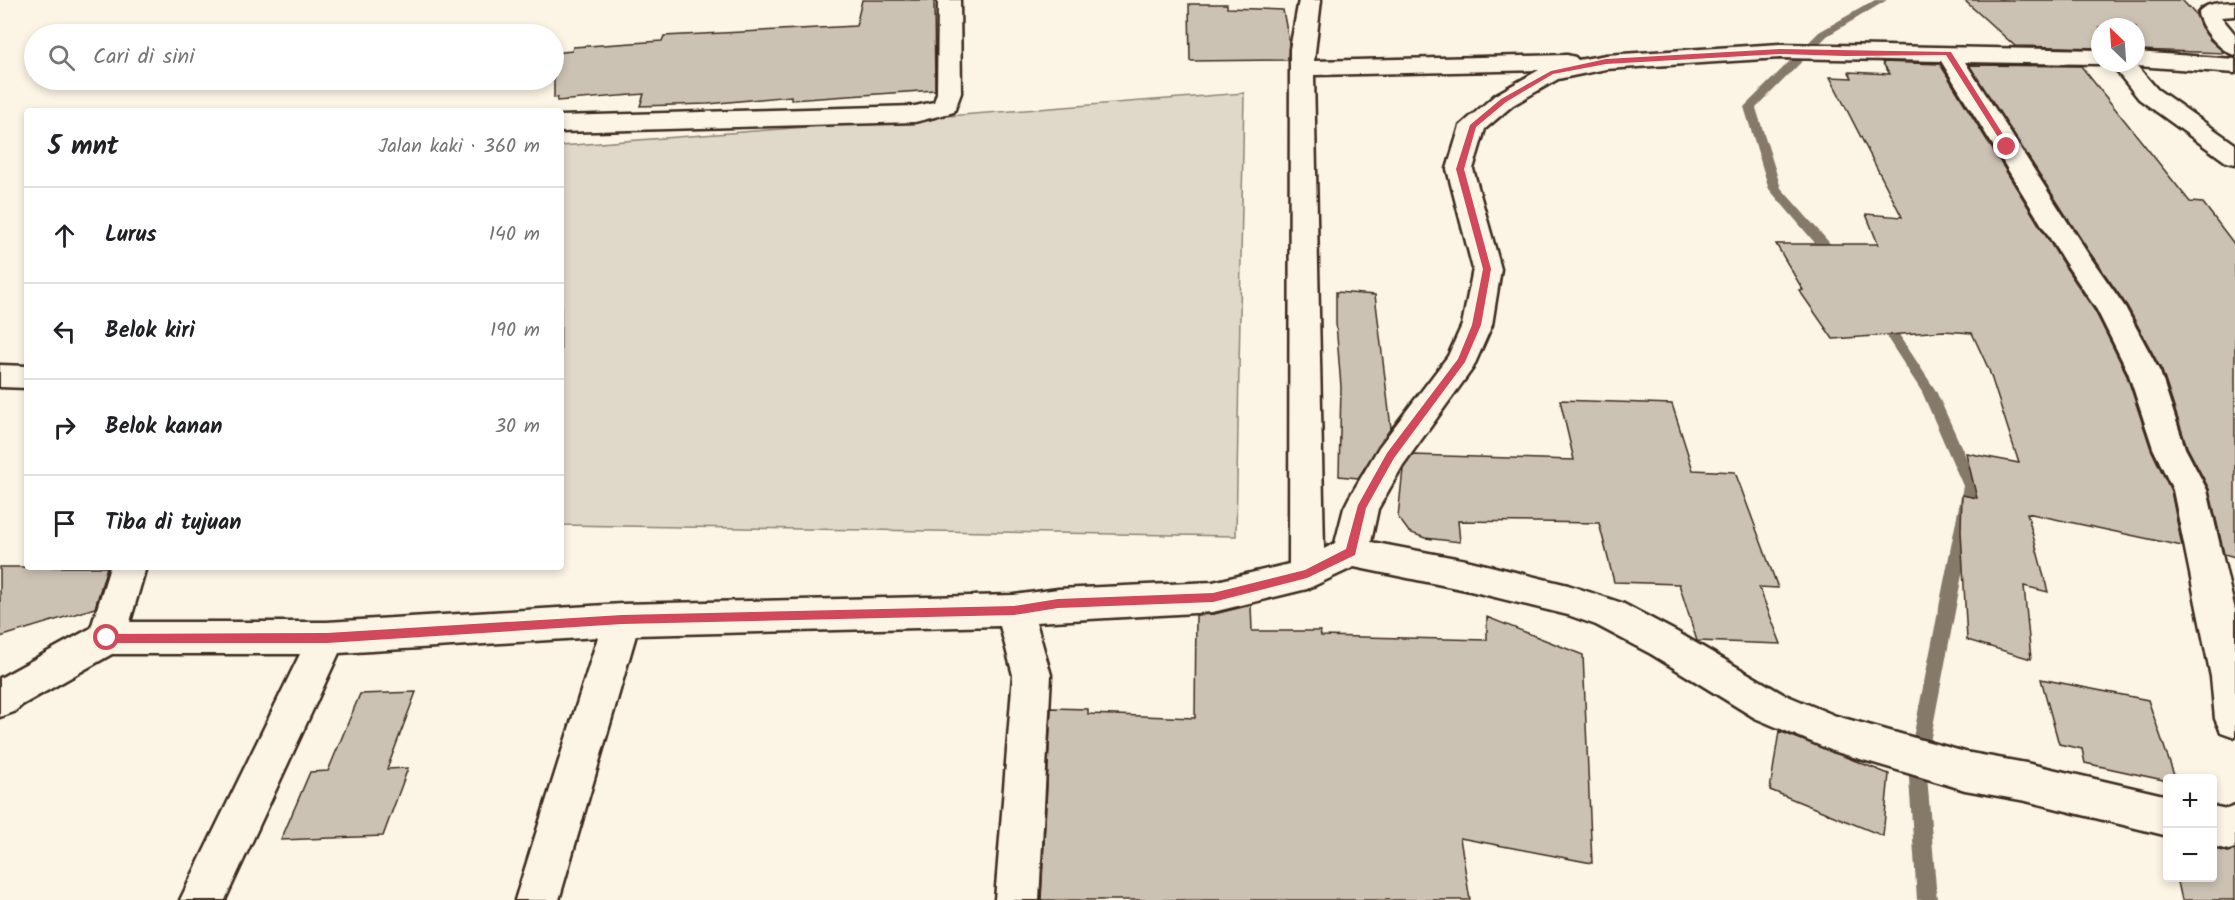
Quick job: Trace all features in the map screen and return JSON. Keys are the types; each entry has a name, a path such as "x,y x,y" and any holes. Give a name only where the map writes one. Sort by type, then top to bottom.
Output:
{"street":[{"path":"564,124 915,114 945,107 950,93 949,0"},
{"path":"1307,574 1302,49 1310,0"},
{"path":"2235,9 2209,13 2210,20 2235,48"},
{"path":"1302,68 1606,62 1780,51 2091,57"},
{"path":"1948,53 2078,261 2110,307 2144,372 2169,448 2190,490 2230,677 2235,719"},
{"path":"2145,60 2235,66"},
{"path":"1351,552 1361,508 1391,456 1462,360 1477,325 1487,269 1460,169 1473,126 1504,100 1551,73 1606,62"},
{"path":"2130,72 2148,94 2235,156"},
{"path":"0,376 24,377"},
{"path":"0,700 8,693 107,638 327,638 622,620 1014,610 1058,604 1213,597 1307,574 1351,552 1466,575 1568,600 1610,615 1664,643 1769,706 1833,733 1965,771 2026,782 2163,815"},
{"path":"107,638 127,570"},
{"path":"1014,610 1032,675 1017,900"},
{"path":"537,900 622,620"},
{"path":"202,900 327,638"},
{"path":"2217,827 2229,830 2235,826"}],"shaded area":[{"path":"1244,93 1236,536 564,525 564,146"}],"building":[{"path":"862,0 934,0 935,90 791,100 791,96 708,104 640,106 644,94 557,101 558,97 554,98 554,90 564,90 564,52 572,51 573,47 662,41 664,36 856,26"},
{"path":"1964,0 2182,0 2196,15 2210,40 2225,53 2145,50 2145,18 2091,18 2091,48 2015,46"},
{"path":"1189,4 1227,4 1227,8 1283,10 1289,42 1288,60 1190,61"},
{"path":"1882,62 1940,64 2062,262 2095,311 2126,373 2151,449 2171,491 2182,546 2027,513 2048,592 2024,586 2031,659 1967,640 1961,531 1962,495 1977,498 1966,453 2019,463 1989,370 1972,333 1944,331 1833,339 1799,290 1803,290 1776,244 1878,244 1866,214 1902,217 1830,77 1852,78 1849,72 1890,74"},
{"path":"1969,65 2081,66 2190,202 2203,203 2235,245 2235,557 2224,554 2209,489 2187,447 2162,371 2127,306 2090,253"},
{"path":"1336,292 1375,295 1391,428 1358,478 1339,476 1341,387"},
{"path":"1560,400 1672,404 1693,470 1735,472 1778,588 1759,587 1781,644 1697,641 1679,584 1614,582 1599,523 1458,521 1460,542 1425,538 1409,532 1398,517 1403,469 1413,455 1574,460"},
{"path":"0,567 24,567 24,570 106,570 95,608 0,637"},
{"path":"1251,605 1252,631 1320,631 1321,636 1487,640 1487,617 1583,655 1592,863 1460,838 1470,900 1041,900 1051,708 1088,709 1088,714 1195,718 1196,615 1214,614"},
{"path":"2041,679 2148,700 2174,774 2163,774 2163,780 2085,763 2082,749 2059,744"},
{"path":"416,692 387,769 408,768 383,836 281,840 310,772 328,771 360,694"},
{"path":"1779,731 1889,774 1883,836 1770,790"},
{"path":"2217,849 2228,852 2235,850 2235,900 2182,900 2178,882 2217,882"}],"waterway":[{"path":"1837,260 1775,189 1750,107 1823,34 1882,0"},
{"path":"1882,319 1929,391 1971,486 1917,763 1927,900"}],"route":[{"path":"107,638 327,638 622,620 1014,610 1058,604 1122,603 1213,597 1307,574 1351,552 1361,508 1391,456 1462,360 1477,325 1487,269 1460,169 1473,126 1504,100 1551,73 1606,62 1780,51 1845,54 1948,53 2007,147"}]}
